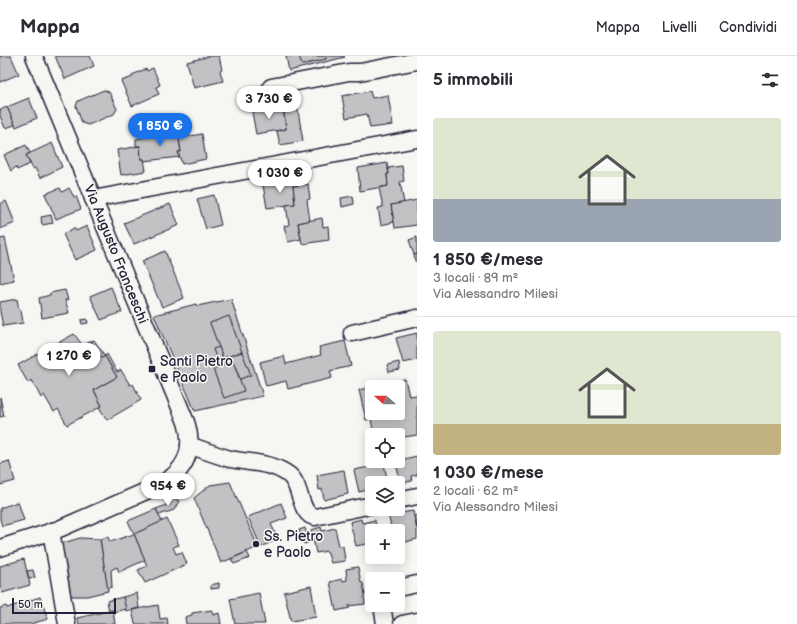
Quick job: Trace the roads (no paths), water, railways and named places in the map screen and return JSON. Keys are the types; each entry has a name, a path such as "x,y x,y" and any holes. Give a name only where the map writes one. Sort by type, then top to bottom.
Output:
{"street":[{"name":"Via Augusto Franceschi","path":"34,56 186,422 189,437 188,449"},
{"path":"271,87 417,61"},
{"path":"93,199 417,139"},
{"path":"352,333 417,318"},
{"path":"0,548 51,531 170,480 181,469 188,449 238,460 260,463 283,471 295,481 305,510 308,515 312,517 365,506"},
{"path":"405,499 417,496"},
{"path":"51,531 67,624"},
{"path":"405,587 417,584"},
{"path":"383,612 385,624"},
{"path":"402,624 417,621"}],"place":[{"name":"Santi Pietro e Paolo","path":"152,369"},
{"name":"Ss. Pietro e Paolo","path":"256,544"}]}
